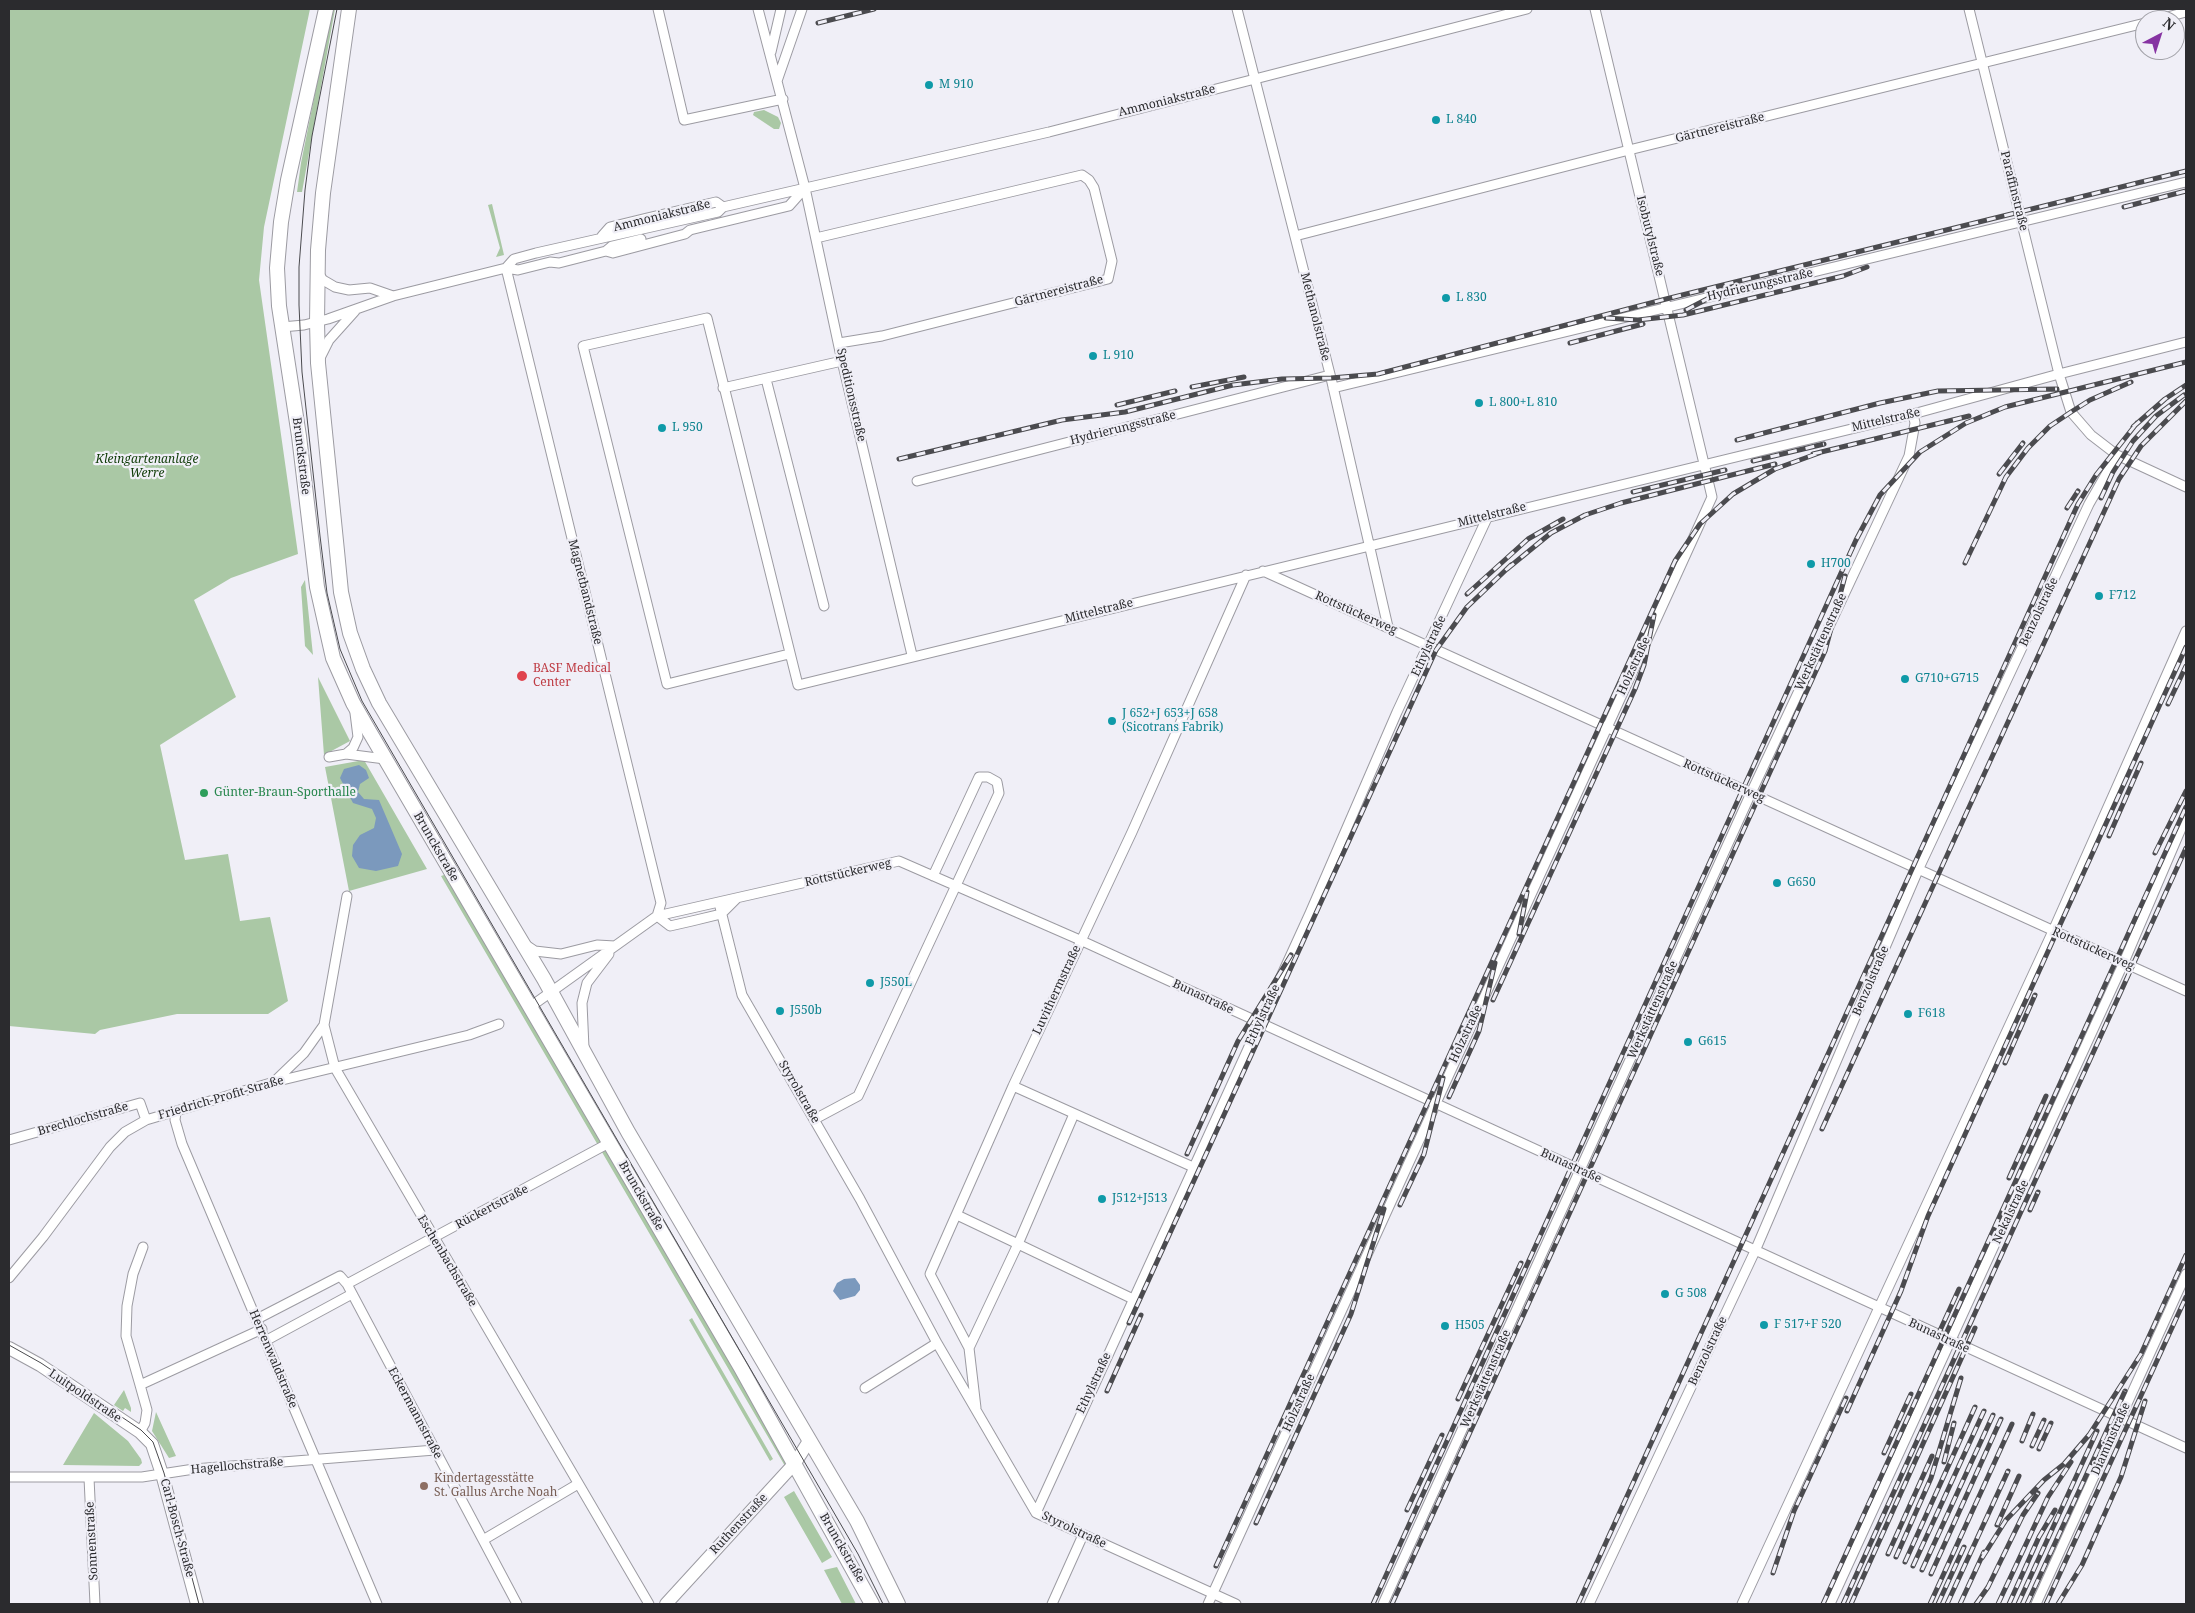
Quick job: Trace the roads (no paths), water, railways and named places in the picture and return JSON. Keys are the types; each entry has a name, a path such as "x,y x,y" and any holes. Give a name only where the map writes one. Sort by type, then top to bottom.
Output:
{"main road":[{"name":"Brunckstraße","path":"326,9 281,222 278,268 282,327 299,436 321,612 333,658 353,703 795,1463 872,1604"},
{"name":"Brunckstraße","path":"349,9 323,193 317,322 318,363 341,592 353,642 379,703 522,942 584,1054 857,1521 898,1604"}],"street":[{"path":"658,9 684,120 783,99"},
{"name":"Speditionsstraße","path":"758,9 805,188 842,362 912,656"},
{"path":"771,55 781,9"},
{"path":"777,81 802,9"},
{"name":"Methanolstraße","path":"1237,9 1330,375 1388,627"},
{"name":"Ammoniakstraße","path":"720,209 1049,132 1527,9"},
{"name":"Isobutylstraße","path":"1595,9 1704,463"},
{"name":"Paraffinstraße","path":"1969,9 2059,374"},
{"name":"Gärtnereistraße","path":"1295,236 1629,150 2135,25"},
{"name":"Gärtnereistraße","path":"816,238 1082,175 1090,180 1094,188 1112,261 1108,279 882,336 839,343"},
{"name":"Hydrierungsstraße","path":"1333,388 2186,182"},
{"name":"Ammoniakstraße","path":"282,327 317,322 393,296 506,268 518,270 606,251 613,253 686,234 690,230 789,206 805,188"},
{"name":"Ammoniakstraße","path":"506,268 514,259 602,236 610,227 716,202 720,209 732,220"},
{"name":"Ammoniakstraße","path":"602,236 606,251"},
{"name":"Magnetbandstraße","path":"506,268 661,903 657,916"},
{"path":"318,273 323,280 335,287 349,290 370,288 393,296"},
{"path":"318,363 329,340 357,309"},
{"path":"707,318 723,388 789,654 667,684 583,346 707,318"},
{"name":"Mittelstraße","path":"789,654 798,685 1704,463 1913,414 2186,342"},
{"path":"723,388 842,362"},
{"path":"2059,374 2071,412 2091,435 2117,455 2186,487"},
{"name":"Hydrierungsstraße","path":"917,481 1330,375"},
{"path":"766,379 824,606"},
{"name":"Werkstättenstraße","path":"1383,1604 1751,793 1909,456 1915,423 1913,414"},
{"name":"Benzolstraße","path":"1589,1604 1755,1251 1919,868 2089,504 2117,455"},
{"name":"Holzstraße","path":"1208,1604 1712,497 1704,463"},
{"name":"Ethylstraße","path":"1036,1513 1260,1023 1397,712 1429,647 1488,516"},
{"name":"Rottstückerweg","path":"1263,571 2186,991"},
{"name":"Luvithermstraße","path":"976,1408 969,1348 930,1274 1013,1086 1132,832 1246,575"},
{"path":"1742,1604 2053,931 2186,631"},
{"path":"346,754 353,748 358,738 353,703"},
{"path":"329,757 346,754 385,759"},
{"path":"815,1119 858,1096 999,793 997,782 988,778 979,778 933,876"},
{"name":"Nekalstraße","path":"1830,1604 2124,962 2186,817"},
{"name":"Rottstückerweg","path":"530,1007 657,916 899,861 955,886"},
{"name":"Bunastraße","path":"955,886 1080,940 2186,1448"},
{"name":"Eschenbachstraße","path":"347,896 324,1024 335,1068 649,1604"},
{"path":"657,916 670,926 722,914 737,898"},
{"name":"Styrolstraße","path":"719,903 742,995 860,1198 898,1274 1036,1513 1236,1604"},
{"path":"522,942 536,951 561,954 597,945 615,946"},
{"path":"584,1054 582,1003 587,983 615,946"},
{"path":"274,1082 304,1053 324,1024"},
{"name":"Friedrich-Profit-Straße","path":"9,1278 110,1147 125,1132 146,1120 274,1082 470,1035 499,1024"},
{"path":"1013,1086 1193,1167"},
{"name":"Brechlochstraße","path":"9,1140 140,1103 146,1120"},
{"name":"Herrenwaldstraße","path":"176,1112 175,1120 182,1144 377,1604"},
{"path":"969,1348 1018,1244 1074,1114"},
{"name":"Rückertstraße","path":"347,1284 609,1143"},
{"path":"957,1215 1133,1299"},
{"path":"140,1432 145,1423 147,1410 126,1336 127,1306 133,1274 143,1246"},
{"name":"Diaminstraße","path":"2036,1604 2186,1274"},
{"name":"Eckermannstraße","path":"257,1319 340,1276 347,1284 517,1604"},
{"path":"266,1340 352,1294"},
{"path":"140,1385 262,1329"},
{"path":"865,1388 937,1343"},
{"name":"Luitpoldstraße","path":"9,1348 40,1365 140,1432 155,1451"},
{"name":"Ruthenstraße","path":"666,1604 795,1463 809,1441"},
{"name":"Hagellochstraße","path":"9,1478 142,1477 194,1469 435,1450"},
{"name":"Carl-Bosch-Straße","path":"155,1451 197,1604"},
{"name":"Sonnenstraße","path":"89,1478 95,1604"},
{"path":"483,1540 578,1484"},
{"path":"1052,1604 1083,1535"}],"water":[{"path":"359,765 366,770 369,778 360,784 358,792 364,799 379,800 402,854 398,866 376,871 359,868 352,856 353,845 360,835 374,828 376,818 372,809 353,803 340,778 344,769"},
{"path":"855,1278 860,1285 860,1290 855,1296 840,1300 833,1291 837,1283 844,1279"}],"tram line":[{"path":"337,9 312,136 305,190 299,267 299,305 302,372 320,536 327,593 340,649 362,701 858,1554 883,1604"},
{"path":"9,1345 41,1363 101,1403 141,1430 153,1442 164,1473 199,1604"}],"railway":[{"path":"818,23 874,9"},
{"path":"899,459 1062,420 1125,412 1233,385 1282,379 1331,378 1378,374 1666,299 2186,171"},
{"path":"2124,207 2186,191"},
{"path":"1606,318 1638,320 1683,315 1843,276 1867,267"},
{"path":"1686,310 1730,287"},
{"path":"1570,343 1643,324"},
{"path":"1373,1604 1856,540 1880,495 1920,452 1966,423 2005,407 2186,362"},
{"path":"1192,387 1244,377"},
{"path":"1965,563 2006,477 2028,448 2050,426 2071,412 2090,400 2131,382"},
{"path":"2133,427 2165,399 2186,385"},
{"path":"1737,440 1880,403 1938,391 2057,389"},
{"path":"1117,405 1175,391"},
{"path":"2101,498 2113,472 2133,441 2156,416 2184,395"},
{"path":"1822,1129 2119,479 2141,446 2186,401"},
{"path":"1813,454 1969,416"},
{"path":"1578,1604 2078,504 2096,475 2137,423"},
{"path":"1999,474 2023,443"},
{"path":"1753,461 1824,444"},
{"path":"1216,1566 1675,561 1700,524 1733,494 1775,469 1819,453"},
{"path":"1507,569 1551,533 1585,515 1621,503 1775,464"},
{"path":"1633,492 1725,470"},
{"path":"2067,508 2078,491"},
{"path":"1467,594 1528,539 1563,519"},
{"path":"1129,1323 1436,650 1467,607 1511,565"},
{"path":"1392,1604 1825,651 1845,576"},
{"path":"1493,1000 1635,689 1644,665 1654,615"},
{"path":"1847,1411 1901,1291 1928,1216 2186,647"},
{"path":"2168,704 2186,666"},
{"path":"2109,836 2141,763"},
{"path":"2155,853 2186,791"},
{"path":"1823,1604 2186,807"},
{"path":"1843,1604 2186,848"},
{"path":"1519,934 1527,892"},
{"path":"1187,1154 1238,1041 1291,955"},
{"path":"1449,1097 1479,1031 1495,963"},
{"path":"2005,1063 2035,995"},
{"path":"1400,1205 1424,1154 1443,1078"},
{"path":"2009,1178 2046,1096"},
{"path":"2030,1210 2038,1192"},
{"path":"1256,1523 1351,1314 1384,1209"},
{"path":"1982,1558 2006,1520 2044,1480 2064,1464 2089,1435 2141,1354 2186,1255"},
{"path":"1458,1399 1521,1263"},
{"path":"1937,1337 1959,1289"},
{"path":"2046,1604 2186,1297"},
{"path":"1107,1391 1141,1315"},
{"path":"1851,1604 1975,1328"},
{"path":"1896,1557 1931,1478 1961,1378"},
{"path":"2027,1604 2125,1391"},
{"path":"1884,1453 1911,1394"},
{"path":"1773,1573 1794,1511 1846,1398"},
{"path":"2058,1604 2082,1565 2121,1477 2145,1401"},
{"path":"1905,1562 1975,1407"},
{"path":"1913,1566 1984,1411"},
{"path":"2022,1441 2033,1414"},
{"path":"1922,1570 1993,1415"},
{"path":"1931,1574 2001,1419"},
{"path":"2032,1446 2044,1420"},
{"path":"1944,1462 1954,1423"},
{"path":"2039,1449 2051,1423"},
{"path":"1930,1604 2012,1424"},
{"path":"2018,1604 2097,1431"},
{"path":"1407,1510 1442,1435"},
{"path":"1888,1554 1932,1456"},
{"path":"1998,1604 2048,1497 2071,1462"},
{"path":"1947,1604 2008,1471"},
{"path":"1997,1525 2019,1476"},
{"path":"1976,1604 1988,1587 2023,1515 2038,1493"},
{"path":"2009,1604 2039,1537 2055,1510"},
{"path":"1938,1604 1964,1547"},
{"path":"1960,1604 1984,1552"}],"place":[{"name":"M 910","path":"929,85"},
{"name":"L 840","path":"1436,120"},
{"name":"L 830","path":"1446,298"},
{"name":"L 910","path":"1093,356"},
{"name":"L 800+L 810","path":"1479,403"},
{"name":"L 950","path":"662,428"},
{"name":"H700","path":"1811,564"},
{"name":"F712","path":"2099,596"},
{"name":"BASF Medical Center","path":"522,676"},
{"name":"G710+G715","path":"1905,679"},
{"name":"J 652+J 653+J 658 (Sicotrans Fabrik)","path":"1112,721"},
{"name":"Günter-Braun-Sporthalle","path":"204,793"},
{"name":"G650","path":"1777,883"},
{"name":"J550L","path":"870,983"},
{"name":"J550b","path":"780,1011"},
{"name":"F618","path":"1908,1014"},
{"name":"G615","path":"1688,1042"},
{"name":"J512+J513","path":"1102,1199"},
{"name":"G 508","path":"1665,1294"},
{"name":"F 517+F 520","path":"1764,1325"},
{"name":"H505","path":"1445,1326"},
{"name":"Kindertagesstätte St. Gallus Arche Noah","path":"424,1486"}],"park label":[{"name":"Kleingartenanlage Werre","path":"147,467"}]}
